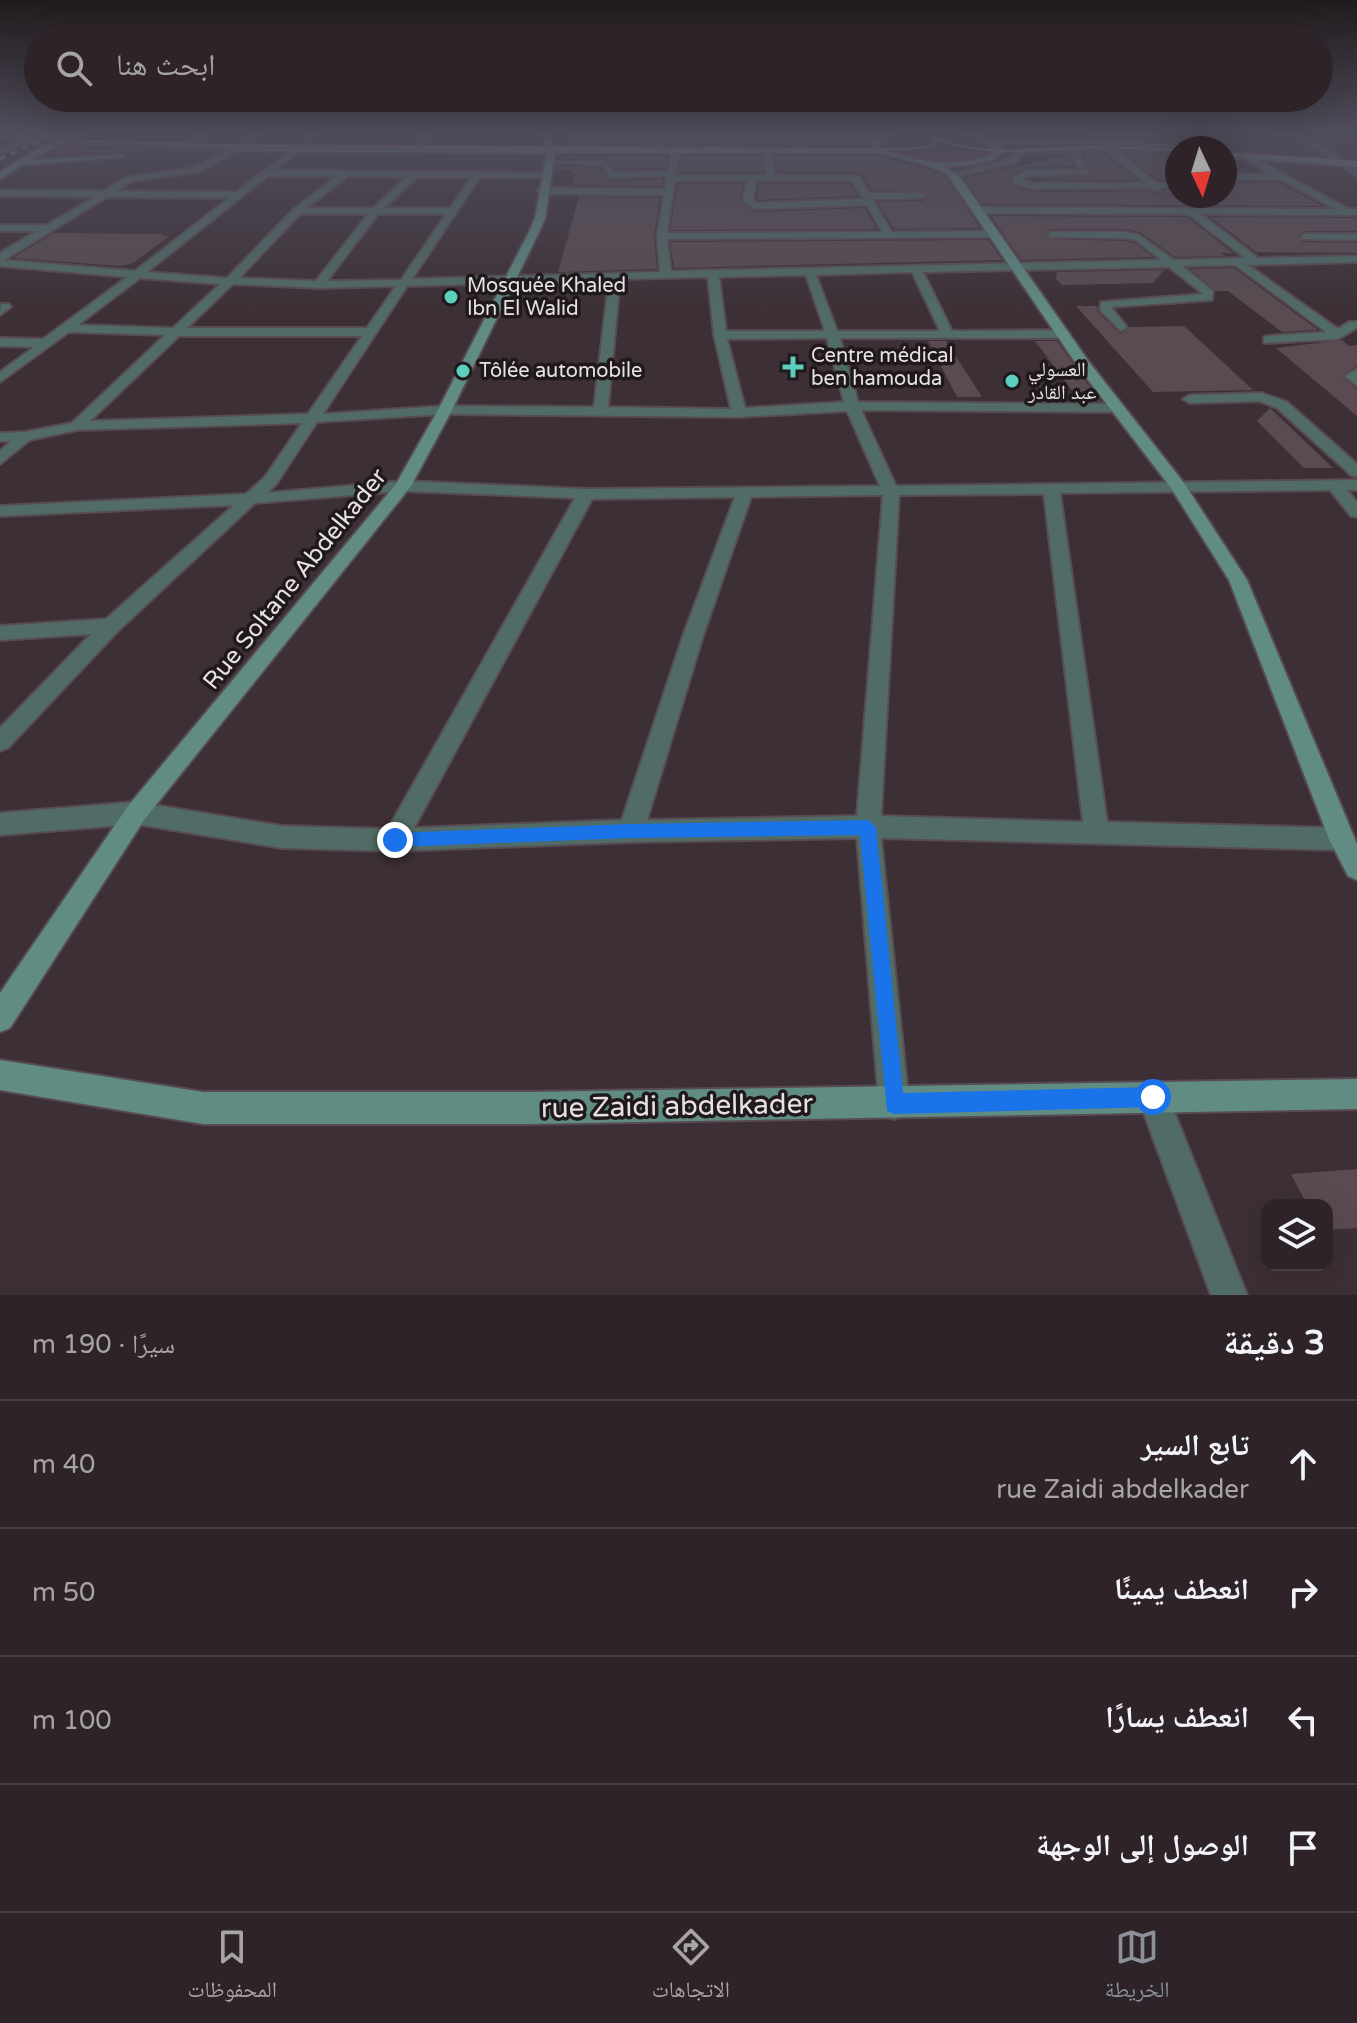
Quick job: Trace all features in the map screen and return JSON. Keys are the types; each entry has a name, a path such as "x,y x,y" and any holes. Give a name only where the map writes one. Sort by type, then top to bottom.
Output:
{"main road":[{"name":"Rue Soltane Abdelkader","path":"0,1018 136,813 403,486 445,410 540,218 542,193"},
{"path":"968,193 1064,334 1178,486 1238,580 1341,839 1357,868"},
{"name":"rue Zaidi abdelkader","path":"0,1075 203,1108 894,1104 1357,1094"}],"street":[{"path":"46,193 237,195"},
{"path":"77,426 178,332 297,211 320,193"},
{"path":"319,285 374,212 394,193"},
{"path":"0,742 111,626 277,473 463,193"},
{"path":"666,275 662,236 671,193"},
{"path":"749,193 748,201 754,206 923,195"},
{"path":"865,193 888,234"},
{"path":"1166,193 1258,263"},
{"path":"1311,193 1357,226"},
{"path":"0,261 106,194"},
{"path":"0,378 237,195"},
{"path":"977,210 1335,209 1357,205"},
{"path":"1207,209 1279,263"},
{"path":"1335,209 1352,212"},
{"path":"297,211 451,211"},
{"path":"0,228 50,228"},
{"path":"662,236 994,234"},
{"path":"804,235 808,250"},
{"path":"1053,235 1132,236 1174,264 1210,296 1201,300 1105,304 1121,327"},
{"path":"1306,237 1357,237"},
{"path":"0,261 230,281 319,285 1357,259"},
{"path":"1240,264 1338,335"},
{"path":"915,268 947,333"},
{"path":"810,272 832,333 852,406 891,492 868,827 894,1104"},
{"path":"713,275 720,335 739,413"},
{"path":"601,410 615,276"},
{"path":"1268,340 1338,335 1356,325"},
{"path":"65,328 178,332 371,332"},
{"path":"720,335 1064,334"},
{"path":"0,342 44,343"},
{"path":"1357,373 1352,376 1357,382"},
{"path":"1190,399 1268,398 1282,405 1357,472"},
{"path":"0,437 25,436 77,426 381,416 445,410 739,413 852,406 1118,408"},
{"path":"0,459 25,436"},
{"path":"0,511 248,499 403,486 586,494 1357,485"},
{"path":"1335,486 1357,512"},
{"path":"1051,488 1096,831"},
{"path":"631,831 693,636 745,491"},
{"path":"395,840 586,494"},
{"path":"0,633 111,626"},
{"path":"0,824 136,813 282,837 395,840 631,831 868,827 922,831 1096,831 1341,839"},
{"path":"1153,1097 1229,1295"}],"building":[{"path":"676,193 741,193 740,200 754,212 865,208 877,229 670,230"},
{"path":"758,193 856,193 858,196 757,200"},
{"path":"927,193 957,193 980,228 894,229 877,202 923,201"},
{"path":"975,193 1165,193 1165,205 982,204"},
{"path":"1237,193 1299,193 1323,206 1237,205"},
{"path":"579,197 660,198 654,236 657,269 558,272"},
{"path":"991,216 1187,217 1233,253 1221,253 1225,256 1175,257 1140,232 1125,229 1053,229 1047,231 1047,239 1125,241 1135,243 1153,257 1021,260"},
{"path":"1210,217 1357,218 1357,231 1306,231 1299,235 1302,242 1357,243 1357,253 1256,252"},
{"path":"54,233 169,236 133,263 120,266 13,258"},
{"path":"988,240 1002,260 674,268 670,242"},
{"path":"1234,268 1318,330 1282,332 1228,291 1216,291 1190,269"},
{"path":"1164,270 1153,283 1062,285 1056,279 1057,272"},
{"path":"1076,306 1097,306 1098,312 1121,334 1130,327 1184,326 1253,390 1153,392"},
{"path":"1342,340 1349,346 1357,345 1357,366 1342,376 1357,389 1357,416 1276,348"},
{"path":"928,341 946,341 982,397 957,397"},
{"path":"1035,341 1057,341 1100,401 1080,401"},
{"path":"1270,408 1333,468 1304,468 1257,421"},
{"path":"1357,1169 1357,1228 1333,1230 1333,1199 1304,1199 1291,1174"}],"place":[{"name":"Mosquée Khaled Ibn El Walid","path":"451,297"},
{"name":"Centre médical ben hamouda","path":"793,367"},
{"name":"Tôlée automobile","path":"463,371"},
{"name":"العسولي عبد القادر","path":"1012,381"}],"route":[{"path":"395,840 631,831 868,827 894,1104 1153,1097"}]}
